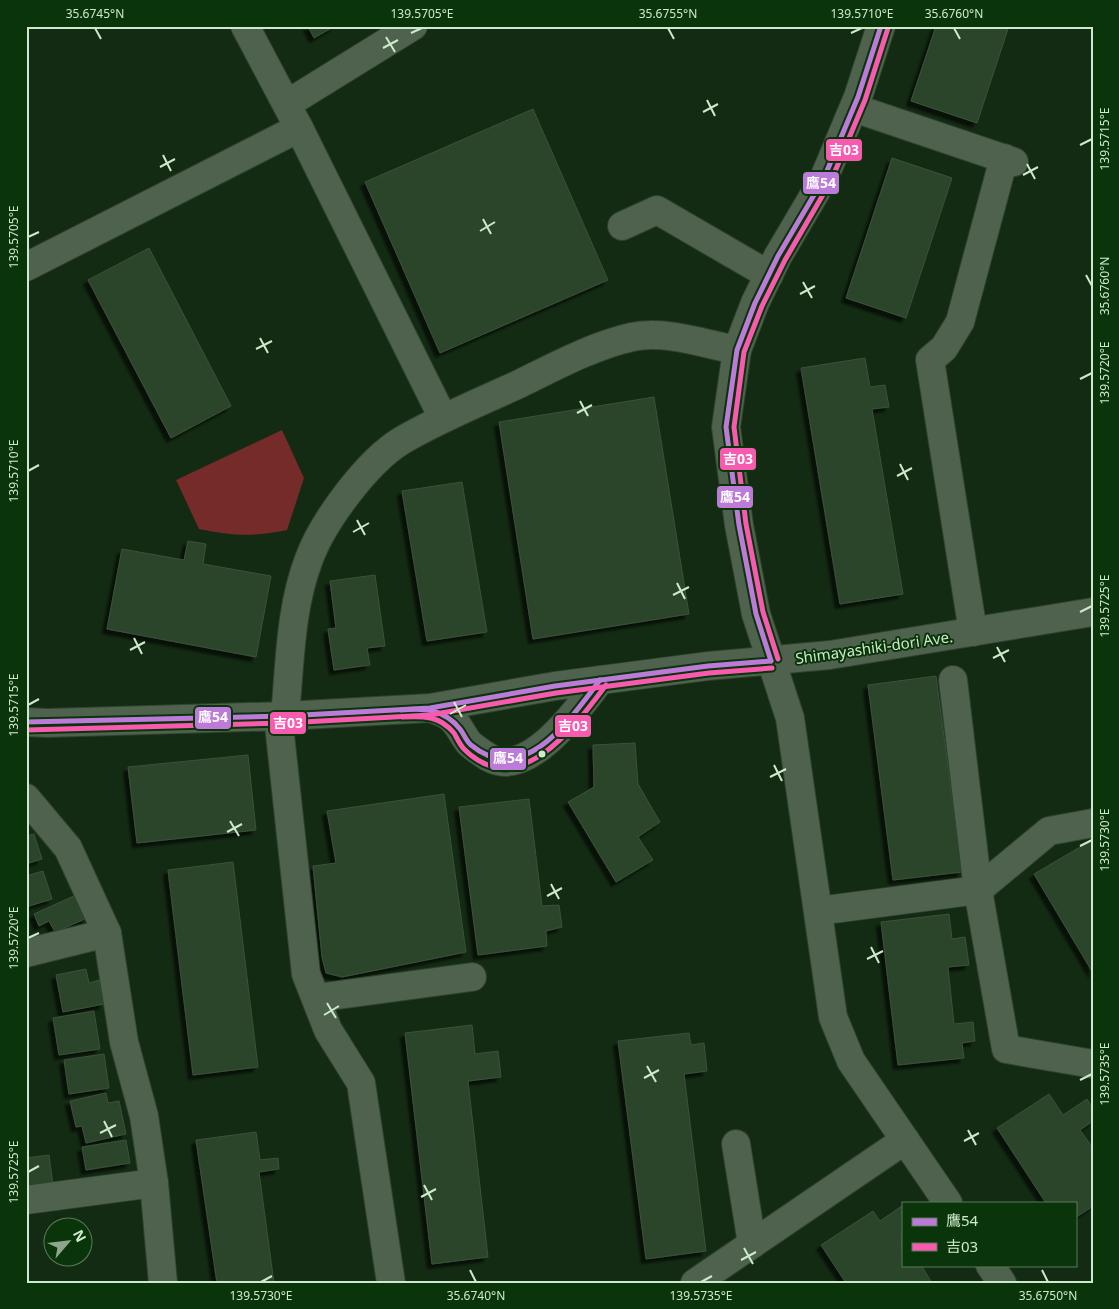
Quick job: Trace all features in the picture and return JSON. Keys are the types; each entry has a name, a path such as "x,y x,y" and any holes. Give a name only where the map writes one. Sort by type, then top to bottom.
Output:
{"street":[{"path":"245,26 293,116 443,418"},
{"path":"26,267 293,116 413,26"},
{"path":"881,26 854,108 824,178 755,303 737,350 726,427 739,526 756,614 790,718 833,1017 851,1061 947,1202"},
{"path":"854,108 1009,160 960,322 944,348 930,360 973,632"},
{"path":"622,226 657,210 769,275"},
{"path":"391,1283 361,1083 328,1030 306,974 282,716 297,604 309,558 342,500 368,470 399,442 443,418 603,346 634,337 667,336 737,350"},
{"name":"Shimayashiki-dori Ave.","path":"26,722 282,716 430,708 600,680 830,655 1093,612"},
{"path":"430,708 449,716 469,743 488,757 498,761 509,761 533,752 552,739 600,680"},
{"path":"953,680 978,890 1006,1049 1093,1064"},
{"path":"26,798 68,848 107,933 124,1042 144,1116 154,1184 163,1283"},
{"path":"818,911 978,890 1049,831 1093,823"},
{"path":"26,953 107,933"},
{"path":"316,998 472,977"},
{"path":"695,1283 905,1140"},
{"path":"736,1144 752,1244"},
{"path":"26,1200 154,1184"},
{"path":"991,1266 1002,1283"}],"shaded area":[{"path":"282,430 304,478 287,530 243,535 199,529 176,480"}],"building":[{"path":"308,26 335,26 314,38"},
{"path":"936,26 1009,26 977,123 911,101"},
{"path":"533,109 608,280 440,353 365,182"},
{"path":"892,158 952,178 906,318 846,298"},
{"path":"149,248 231,406 171,438 88,280"},
{"path":"865,358 870,387 885,385 889,407 872,409 903,594 840,604 801,368"},
{"path":"654,397 689,614 533,639 499,422"},
{"path":"462,482 487,632 427,641 402,491"},
{"path":"188,541 206,544 203,564 271,576 256,657 107,629 122,549 184,560"},
{"path":"375,575 385,646 367,648 370,665 334,670 328,629 336,628 330,581"},
{"path":"936,676 962,872 893,880 868,685"},
{"path":"635,743 638,784 660,822 638,837 653,860 616,882 568,802 594,787 593,745"},
{"path":"248,755 256,830 137,843 128,767"},
{"path":"444,794 466,952 342,977 326,973 322,957 313,866 336,863 327,811"},
{"path":"529,799 542,906 559,905 562,927 546,931 547,946 478,955 459,807"},
{"path":"34,834 42,859 26,864 26,836"},
{"path":"1093,841 1093,973 1034,874"},
{"path":"233,862 258,1067 193,1075 168,870"},
{"path":"43,871 52,899 26,907 26,876"},
{"path":"76,895 87,918 55,932 49,921 39,926 34,914"},
{"path":"949,914 952,939 965,937 969,965 948,967 954,1024 973,1022 975,1041 962,1043 964,1058 898,1065 881,922"},
{"path":"86,969 89,983 99,980 104,1004 63,1012 56,975"},
{"path":"94,1011 100,1049 59,1055 53,1018"},
{"path":"472,1025 475,1054 498,1051 501,1077 468,1081 488,1257 432,1264 405,1033"},
{"path":"689,1033 691,1045 704,1043 707,1071 684,1074 706,1251 646,1259 618,1041"},
{"path":"104,1054 109,1088 69,1094 64,1060"},
{"path":"106,1093 108,1103 119,1101 126,1134 86,1143 82,1126 76,1127 70,1101"},
{"path":"1049,1094 1063,1115 1087,1099 1093,1109 1093,1121 1080,1130 1093,1148 1093,1206 1076,1217 1076,1202 1045,1202 997,1128"},
{"path":"256,1132 260,1160 278,1158 279,1169 259,1172 274,1283 217,1283 196,1140"},
{"path":"126,1140 130,1163 86,1170 82,1147"},
{"path":"49,1155 53,1185 26,1188 26,1158"},
{"path":"902,1206 902,1266 922,1266 932,1283 846,1283 821,1245 873,1211 880,1221"}],"transit line":[{"name":"鷹54","path":"771,661 756,614 739,525 726,427 737,350 755,303 778,256 824,178 858,97 881,26"},
{"name":"吉03","path":"778,659 763,612 746,524 734,427 744,352 762,306 785,260 831,181 865,100 888,28"},
{"name":"鷹54","path":"26,722 285,716 430,708 555,686 708,666 771,661"},
{"name":"吉03","path":"26,730 285,723 430,715 556,693 709,673 772,668"},
{"name":"鷹54","path":"401,710 418,709 441,714 454,722 471,745 491,756 509,759 527,754 544,743 560,729 600,680"},
{"name":"吉03","path":"402,717 424,717 436,720 454,733 464,749 485,764 505,768 525,763 544,753 579,720 606,685"}]}
